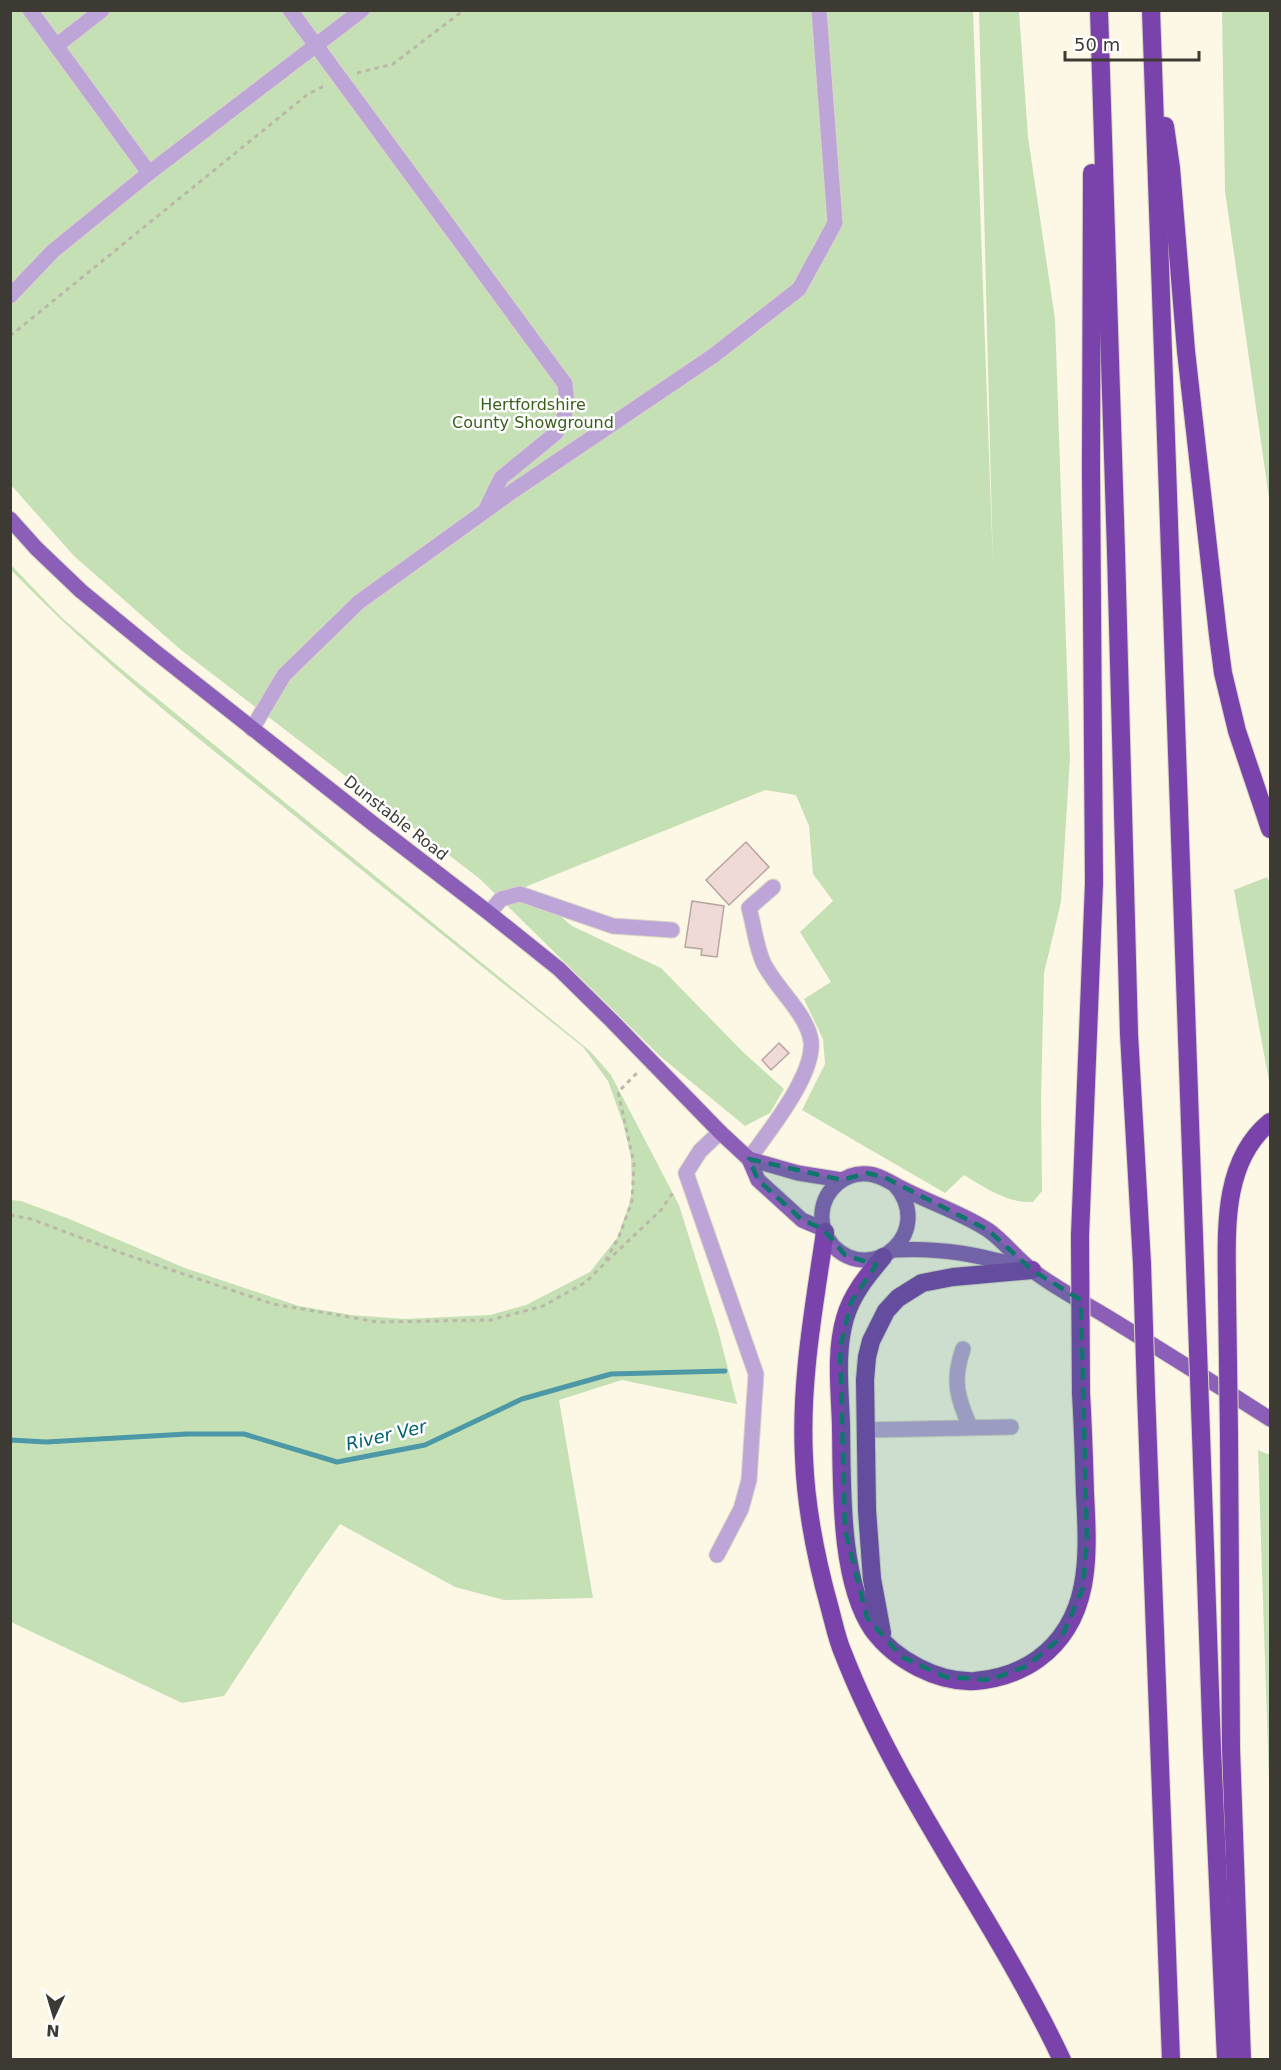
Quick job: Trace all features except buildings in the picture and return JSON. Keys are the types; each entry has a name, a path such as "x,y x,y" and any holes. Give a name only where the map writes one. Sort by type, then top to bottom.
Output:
{"highway":[{"path":"888,1253 856,1291 848,1309 841,1339 840,1402 843,1496 850,1560 862,1609 872,1628 887,1645 922,1669 945,1677 967,1681 990,1680 1006,1676 1046,1653 1062,1637 1077,1611 1085,1572 1086,1518 1080,1236 1094,883 1091,316 1097,10"},
{"path":"1097,10 1116,551 1129,1034 1142,1264 1171,2060"},
{"path":"1151,18 1171,168 1186,351 1223,673 1237,731 1270,829"},
{"path":"1151,18 1212,1749 1226,2060"},
{"path":"1242,2060 1231,1749 1227,1237 1232,1188 1246,1150 1270,1122"},
{"path":"824,1231 806,1372 803,1445 809,1517 822,1580 837,1635 856,1684 895,1763 1039,2014 1062,2060"},
{"path":"887,1645 880,1625 872,1579 867,1510 866,1369 868,1350 886,1311 898,1298 915,1287 935,1280 1032,1270"}],"main road":[{"name":"Dunstable Road","path":"10,519 36,548 81,591 252,729 559,969 749,1159 758,1179 802,1220 824,1231"},
{"name":"Dunstable Road","path":"749,1159 798,1173 842,1180"},
{"path":"1032,1270 973,1254 922,1248 888,1253 871,1260 859,1260 845,1255 833,1246 824,1231 822,1218 825,1200 835,1185 854,1175 867,1173 884,1177 988,1230 1032,1270 1270,1419"},
{"path":"888,1253 905,1234 909,1216 906,1201 894,1184"}],"lane":[{"path":"30,10 149,173"},
{"path":"56,46 102,10"},
{"path":"290,10 565,384 567,404 563,420 556,433 501,478 485,511"},
{"path":"10,296 53,251 149,173 362,10"},
{"path":"252,729 284,675 359,602 485,511 713,356 799,289 835,223 819,10"},
{"path":"749,1159 786,1108 810,1055 811,1042 806,1026 763,962 749,908 773,887"},
{"path":"489,913 501,899 520,894 613,926 672,930"},
{"path":"717,1555 741,1509 749,1480 756,1374 686,1173 700,1151 720,1132"},
{"path":"963,1348 959,1361 957,1384 959,1401 970,1427"},
{"path":"866,1430 1011,1426"}],"path":[{"path":"10,336 308,94 340,78 393,64 464,10"},
{"path":"603,1265 619,1237 632,1201 634,1163 618,1092 642,1067"},
{"path":"10,1215 31,1219 124,1254 273,1304 378,1322 491,1320 543,1306 586,1282 661,1210 686,1173"}],"highlighted area":[{"path":"749,1159 842,1180 867,1173 884,1177 988,1230 1032,1270 1081,1300 1087,1541 1083,1588 1062,1637 1027,1666 990,1680 945,1677 902,1657 867,1618 845,1530 840,1348 851,1302 876,1265 845,1255 823,1229 802,1220 758,1180"}],"green space":[{"name":"Hertfordshire County Showground","path":"10,11 973,11 993,565 979,11 1019,11 1028,137 1055,319 1070,758 1061,902 1044,973 1041,1100 1042,1191 1033,1202 1005,1197 988,1190 964,1175 945,1193 802,1110 825,1064 823,1039 804,999 831,982 800,932 833,901 813,874 809,826 796,795 765,790 525,887 572,926 661,968 743,1052 784,1089 770,1113 745,1126 661,1057 480,879 181,650 74,556 11,485"},
{"path":"1222,11 1270,11 1270,505 1225,191"},
{"path":"11,565 62,618 126,673 590,1051 611,1075 679,1205 718,1330 737,1404 622,1380 559,1400 593,1598 504,1600 455,1587 340,1524 224,1696 182,1703 11,1622 11,1200 21,1201 67,1218 185,1268 299,1306 351,1315 405,1319 490,1315 526,1305 590,1272 617,1238 629,1205 632,1189 631,1157 623,1123 608,1081 583,1047 166,712 71,629 11,570"},
{"path":"1267,877 1270,883 1269,1081 1234,890"},
{"path":"1258,1450 1270,1455 1270,1812"}],"waterway":[{"name":"River Ver","path":"10,1440 46,1442 187,1434 244,1434 337,1462 425,1445 522,1399 611,1374 725,1371"}]}
